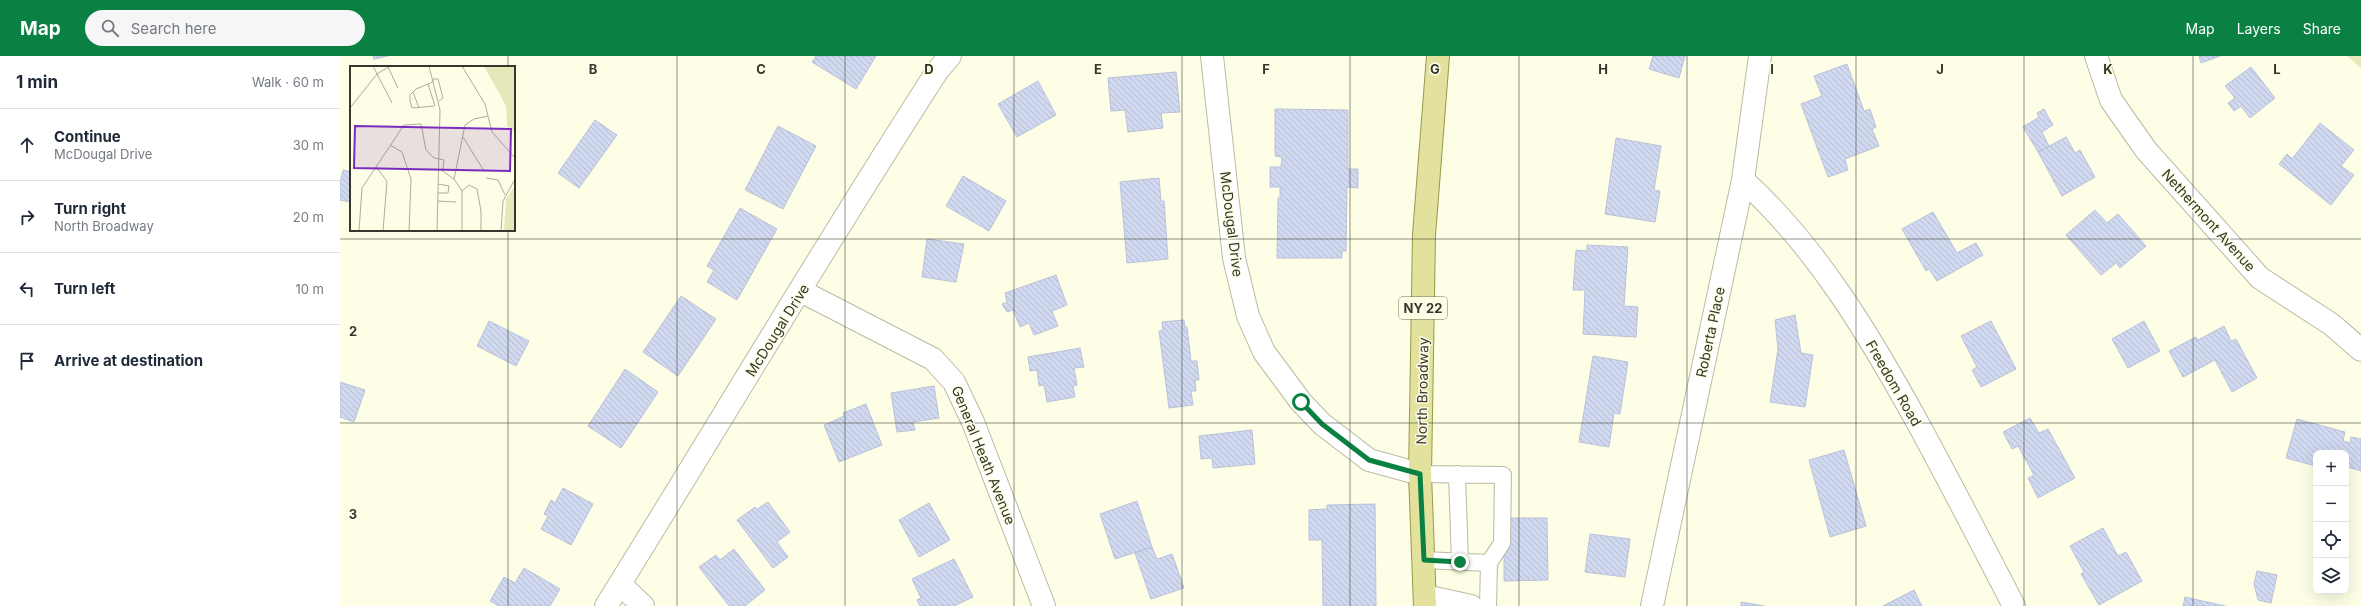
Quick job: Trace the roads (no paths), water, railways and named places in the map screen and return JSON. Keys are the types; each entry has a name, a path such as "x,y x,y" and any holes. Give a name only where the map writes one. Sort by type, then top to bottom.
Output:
{"main road":[{"name":"North Broadway","path":"1425,601 1420,474 1424,235 1438,56"}],"street":[{"name":"McDougal Drive","path":"606,606 801,291 860,191 938,70 950,56"},
{"name":"McDougal Drive","path":"1212,56 1234,258 1248,316 1264,352 1301,402 1322,424 1369,460 1420,474"},
{"name":"Roberta Place","path":"1652,606 1743,180 1760,56"},
{"name":"Nethermont Avenue","path":"2096,56 2111,100 2146,150 2260,278 2331,324 2361,350"},
{"name":"Freedom Road","path":"1743,180 1769,203 1830,279 1888,370 2014,606"},
{"name":"General Heath Avenue","path":"801,291 933,359 954,382 973,422 1044,606"},
{"path":"620,584 643,606"},
{"path":"1425,601 1471,606"}],"lane":[{"path":"1420,474 1503,475 1502,543 1490,563 1488,606"},
{"path":"1457,474 1460,562"},
{"path":"1424,560 1490,563"}]}
